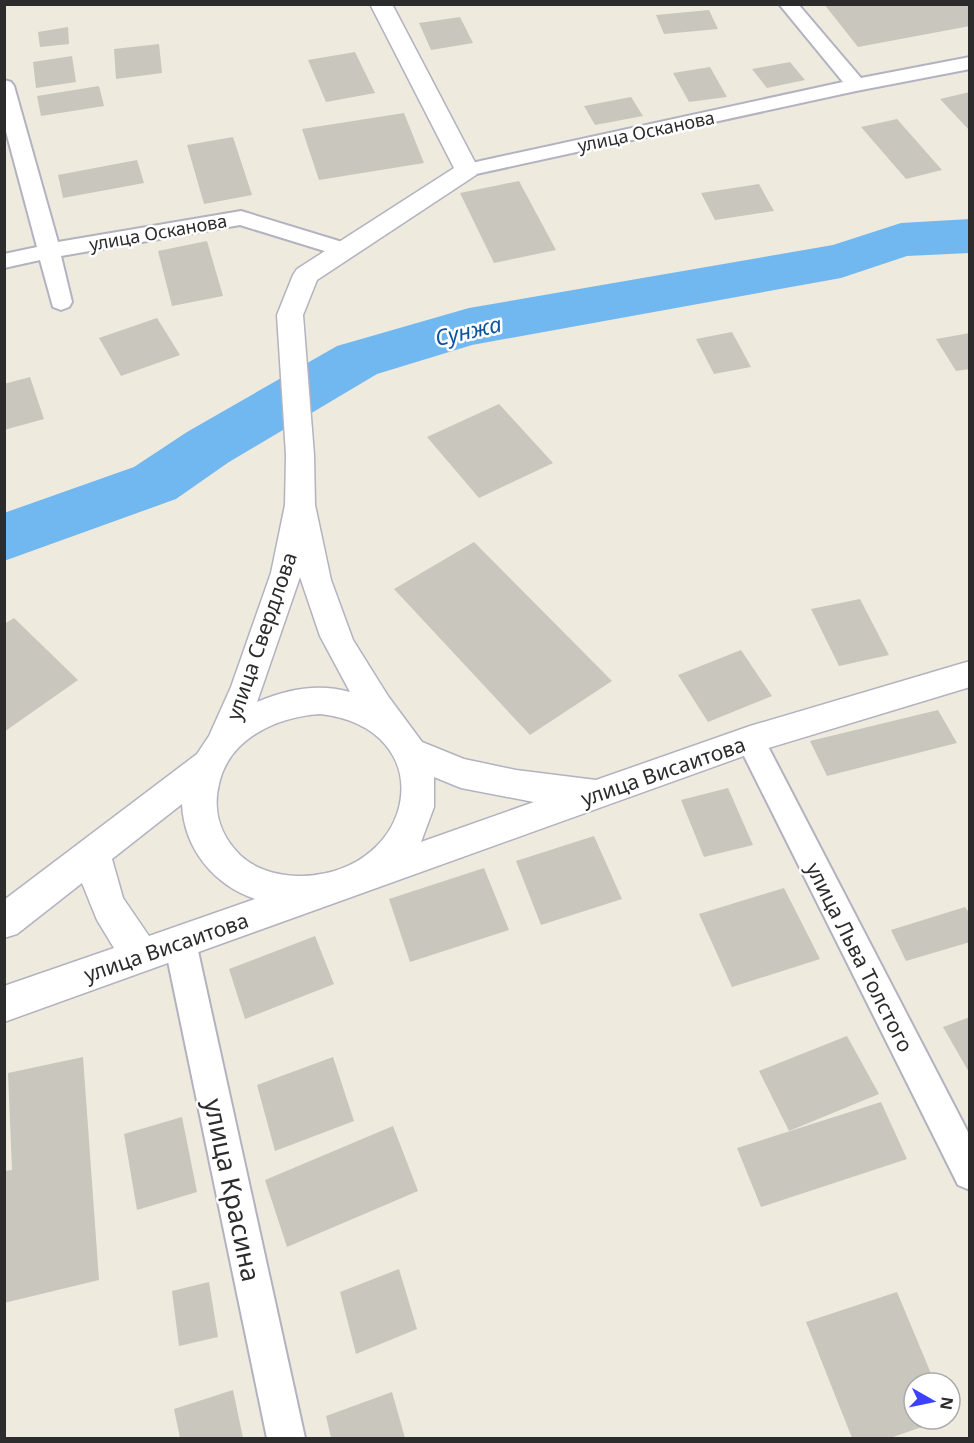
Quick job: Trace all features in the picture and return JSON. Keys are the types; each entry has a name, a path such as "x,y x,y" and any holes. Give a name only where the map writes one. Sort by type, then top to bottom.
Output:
{"street":[{"path":"381,4 466,170"},
{"path":"788,4 856,86"},
{"name":"улица Осканова","path":"290,315 306,275 466,170 969,63"},
{"path":"4,86 61,302"},
{"name":"улица Осканова","path":"4,261 49,251 241,218 344,250"},
{"name":"улица Свердлова","path":"4,922 93,854 216,753 247,687 286,573 300,505 300,455 290,315"},
{"path":"300,505 312,570 330,626 401,741 418,778 417,807 407,835 387,860 343,885 293,893 259,886 231,871 211,849 200,822 199,793 216,753 248,721 277,707 309,701 340,703 368,713 401,741 461,773 516,785 598,794"},
{"name":"улица Висаитова","path":"4,1004 750,740 969,674"},
{"name":"улица Льва Толстого","path":"750,740 969,1173"},
{"path":"93,854 101,893 116,924 141,955"},
{"name":"улица Красина","path":"180,942 286,1438"}],"building":[{"path":"824,4 970,4 970,26 858,47"},
{"path":"709,10 718,29 664,34 656,15"},
{"path":"460,17 473,43 431,50 419,23"},
{"path":"68,27 69,44 40,47 38,32"},
{"path":"159,44 162,73 116,79 114,49"},
{"path":"355,52 375,93 326,102 308,60"},
{"path":"72,56 76,82 36,88 33,62"},
{"path":"790,62 805,80 767,88 752,69"},
{"path":"710,67 727,97 689,102 673,73"},
{"path":"99,86 104,106 41,116 37,96"},
{"path":"970,92 970,131 940,99"},
{"path":"631,97 643,116 595,125 584,106"},
{"path":"404,113 424,163 319,180 302,129"},
{"path":"897,119 942,170 906,179 861,127"},
{"path":"233,137 252,195 204,204 187,145"},
{"path":"137,160 144,183 63,198 58,175"},
{"path":"519,181 556,250 494,263 460,193"},
{"path":"759,184 774,211 715,220 701,193"},
{"path":"207,241 223,296 172,306 158,251"},
{"path":"157,318 180,355 121,376 99,338"},
{"path":"732,332 751,367 714,374 696,339"},
{"path":"970,333 970,369 956,371 936,339"},
{"path":"30,377 44,419 4,430 4,384"},
{"path":"499,404 553,463 479,498 427,437"},
{"path":"474,542 612,681 530,735 394,589"},
{"path":"860,599 889,655 839,666 811,609"},
{"path":"14,618 78,680 4,732 4,624"},
{"path":"741,650 772,696 708,722 678,675"},
{"path":"938,710 957,743 827,776 810,741"},
{"path":"728,788 753,845 704,857 681,800"},
{"path":"594,836 622,899 541,925 516,861"},
{"path":"484,868 509,930 410,962 389,899"},
{"path":"784,888 820,959 732,987 699,914"},
{"path":"965,907 970,914 970,942 906,961 891,930"},
{"path":"315,936 334,984 245,1019 229,969"},
{"path":"970,1017 970,1074 943,1027"},
{"path":"847,1036 879,1094 789,1131 759,1071"},
{"path":"83,1057 99,1280 4,1303 4,1171 12,1170 8,1073"},
{"path":"333,1057 354,1121 275,1151 257,1085"},
{"path":"881,1102 907,1159 761,1207 737,1148"},
{"path":"182,1117 197,1192 137,1210 124,1134"},
{"path":"393,1126 418,1191 287,1247 265,1180"},
{"path":"399,1269 417,1329 356,1354 340,1292"},
{"path":"209,1282 218,1337 179,1346 172,1291"},
{"path":"897,1292 930,1371 902,1371 902,1431 910,1431 890,1438 852,1438 806,1322"},
{"path":"233,1390 243,1438 180,1438 174,1409"},
{"path":"392,1392 405,1438 331,1438 326,1416"}],"waterway":[{"name":"Сунжа","path":"4,538 155,483 208,447 357,360 469,327 841,261 901,240 970,236"}]}
